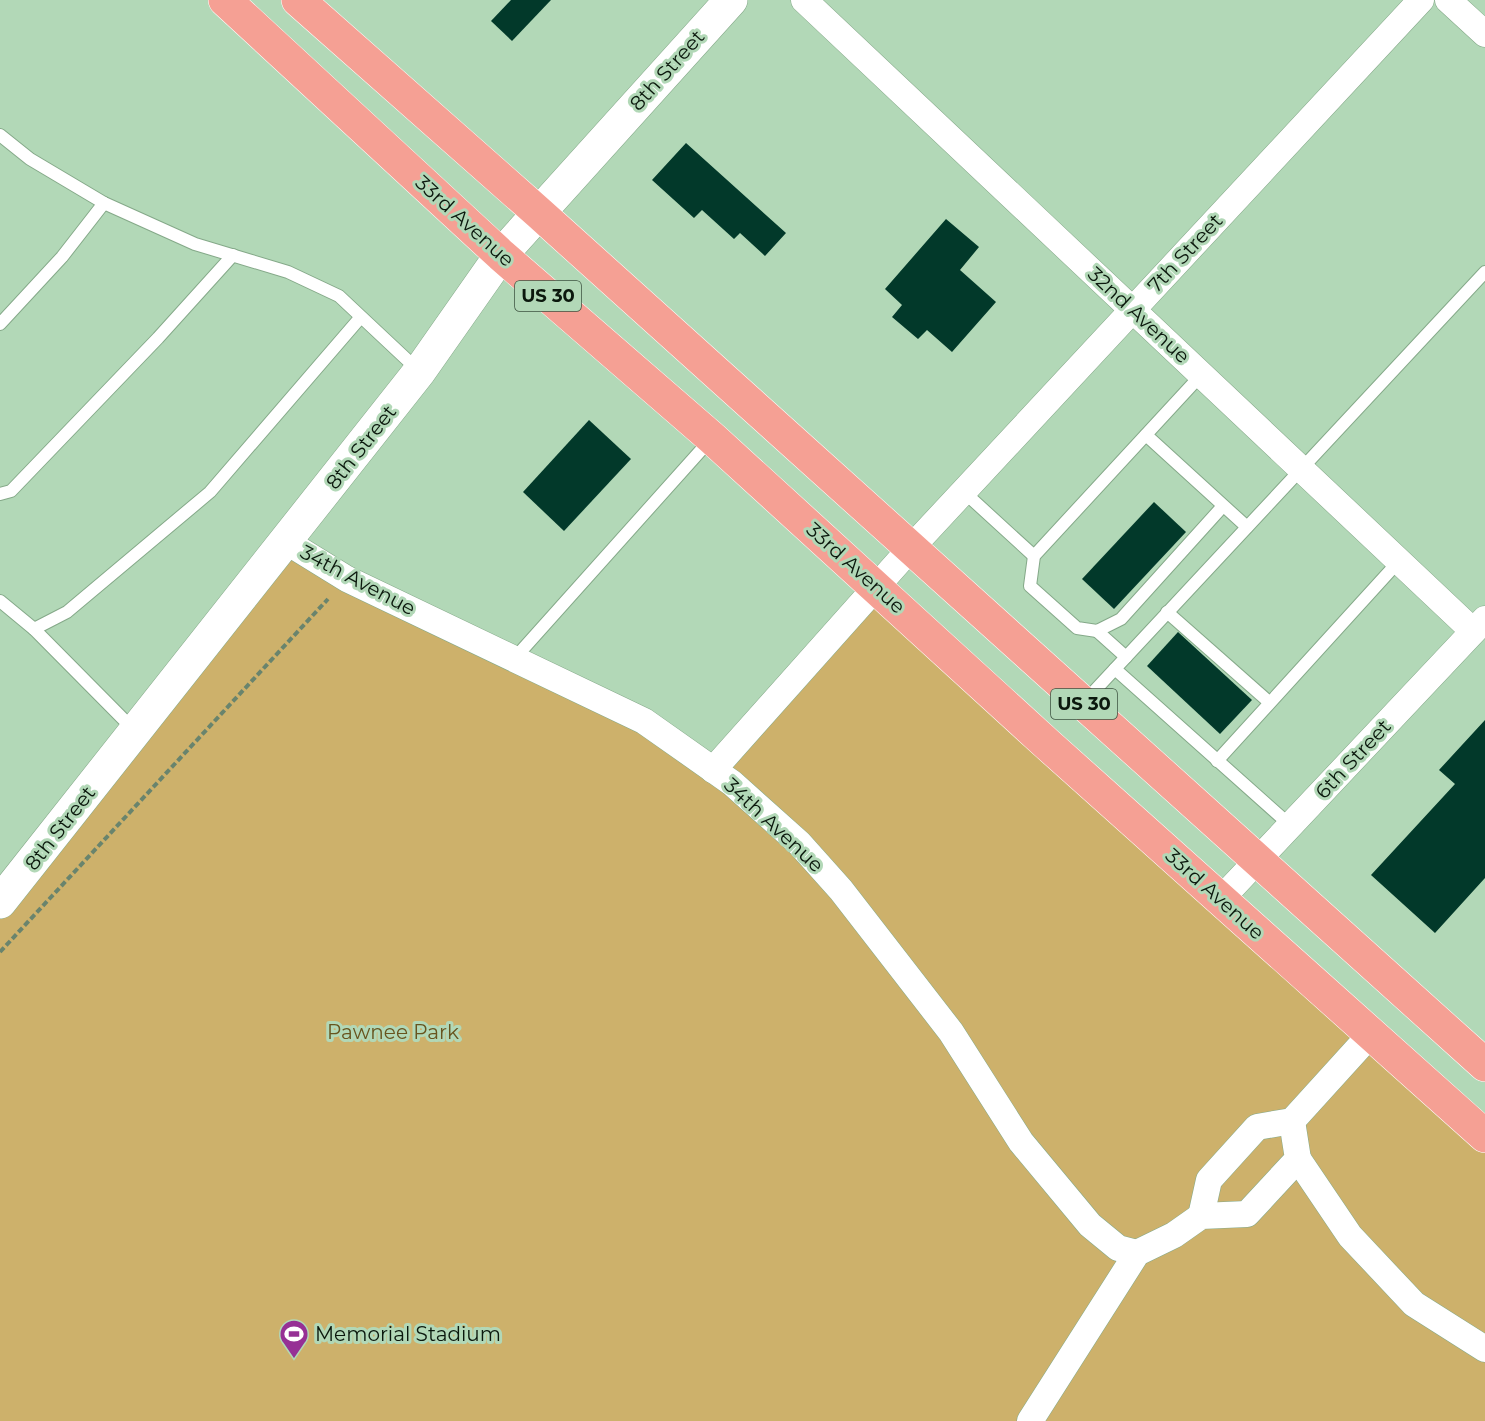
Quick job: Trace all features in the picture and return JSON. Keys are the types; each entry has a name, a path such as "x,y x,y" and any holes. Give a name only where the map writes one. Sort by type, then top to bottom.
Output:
{"highway":[{"name":"33rd Avenue","path":"225,0 501,255 712,438 877,586 1046,743 1485,1136"},
{"name":"US 30","path":"298,0 539,213 1485,1065"}],"street":[{"name":"8th Street","path":"0,902 419,372 501,255 731,0"},
{"name":"32nd Avenue","path":"804,0 1399,561 1479,625"},
{"name":"7th Street","path":"713,770 910,549 1421,0"},
{"path":"1448,0 1485,34"},
{"name":"34th Avenue","path":"286,542 346,579 644,721 732,783 799,843 841,890 951,1032 1021,1142 1090,1225 1118,1248 1137,1253"},
{"name":"6th Street","path":"1221,899 1479,625"},
{"path":"1201,1216 1209,1180 1257,1127 1292,1121 1371,1034"},
{"path":"1292,1121 1298,1159 1350,1236 1414,1304 1485,1349"},
{"path":"1030,1421 1137,1253 1174,1235 1201,1216 1247,1214 1298,1159"}],"lane":[{"path":"0,135 30,159 104,203 195,244 288,272 339,296 419,372"},
{"path":"0,324 62,257 104,203"},
{"path":"0,494 11,491 158,338 233,255"},
{"path":"1083,703 1485,272"},
{"path":"34,629 67,612 210,492 360,318"},
{"path":"1126,657 1096,631 1077,628 1030,586 1034,556 1202,375"},
{"path":"1146,435 1247,527"},
{"path":"514,659 712,438"},
{"path":"964,492 1034,556"},
{"path":"1096,631 1121,619 1223,506"},
{"path":"1217,760 1399,561"},
{"path":"0,601 34,629 135,731"},
{"path":"1167,612 1269,702"},
{"path":"1115,669 1291,826"}],"path":[{"path":"0,952 346,579"}],"green space":[{"name":"Pawnee Park","path":"287,542 713,770 877,586 1485,1136 1485,1421 0,1421 0,902"}],"building":[{"path":"511,0 551,0 512,41 491,21"},
{"path":"686,143 786,233 765,256 740,233 734,239 702,210 694,218 652,180"},
{"path":"946,219 979,247 960,270 996,302 952,352 927,330 918,339 892,317 902,305 885,289"},
{"path":"589,420 631,459 564,531 523,492"},
{"path":"1154,502 1186,532 1114,609 1082,579"},
{"path":"1178,632 1252,700 1220,734 1147,666"},
{"path":"1485,720 1485,878 1435,933 1371,875 1455,784 1439,770"}],"place":[{"name":"Memorial Stadium","path":"294,1360"}]}
